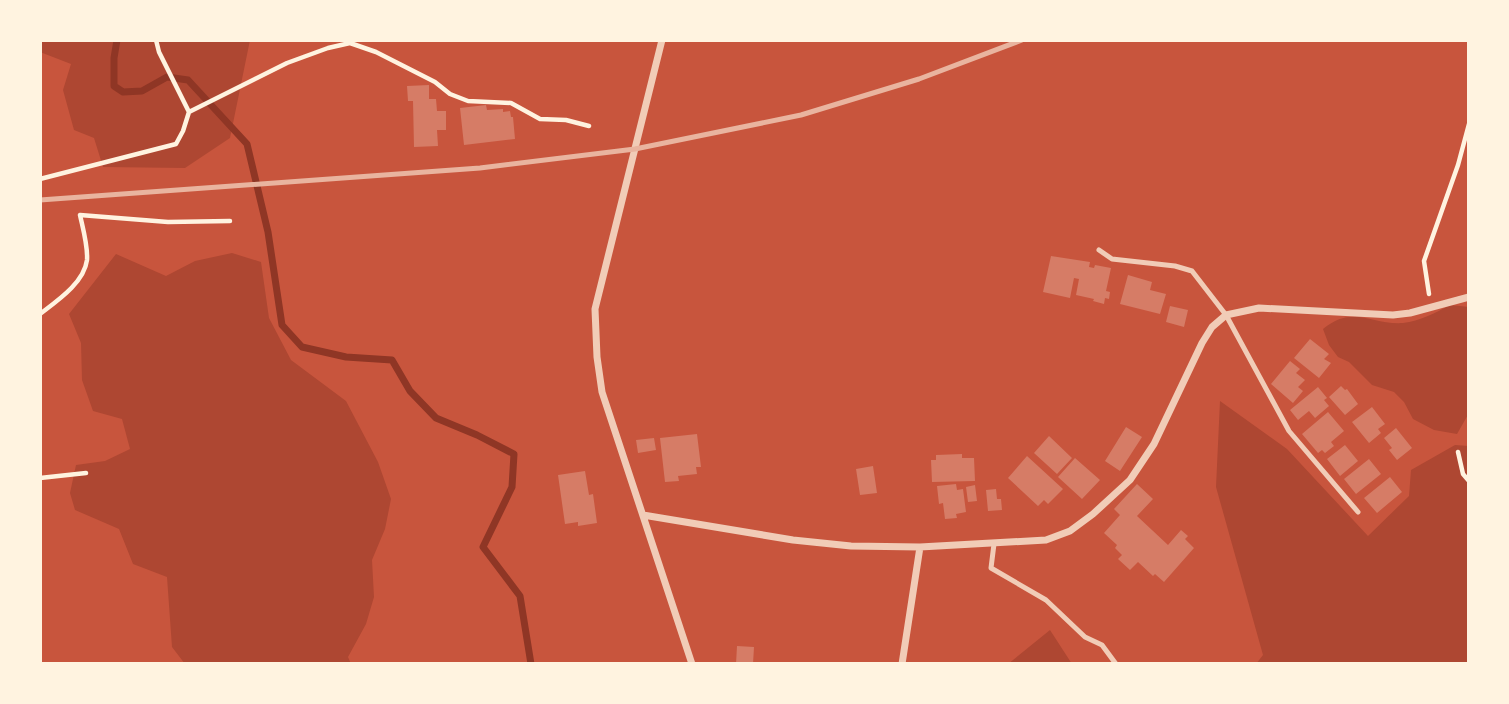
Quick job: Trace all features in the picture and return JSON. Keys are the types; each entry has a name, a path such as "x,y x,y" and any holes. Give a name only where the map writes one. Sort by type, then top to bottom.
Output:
{"street":[{"path":"662,40 596,309 597,357 602,392 692,664"},
{"path":"643,515 793,540 851,545 920,547 1046,540 1070,531 1130,480 1154,444 1202,344 1212,327 1226,315 1259,308 1393,316 1469,297"},
{"path":"902,664 920,547"}],"lane":[{"path":"1099,250 1112,259 1175,265 1192,271 1226,315 1289,431 1358,512"},
{"path":"994,544 991,568 1046,600 1085,637 1102,645 1115,664"}],"path":[{"path":"40,178 176,144 189,112 159,52 156,40"},
{"path":"189,112 287,63 350,43 376,52 435,82 450,94 468,101 510,103 540,119 566,120 589,126"},
{"path":"1430,307 1424,261 1458,165 1469,124"},
{"path":"40,314 64,296 83,271 87,259 80,215 168,222 230,221"},
{"path":"1458,452 1463,474 1469,481"},
{"path":"40,478 86,473"}],"shaded area":[{"path":"40,40 250,40 230,138 185,168 103,167 94,138 74,130 63,90 71,64 40,52"},
{"path":"232,253 261,262 269,318 291,360 346,401 378,462 391,499 385,529 372,560 374,597 366,624 348,657 351,664 185,664 172,647 167,577 133,564 119,529 75,510 70,493 76,465 105,461 130,449 122,419 93,411 82,380 81,343 69,314 116,254 166,276 195,261"},
{"path":"1450,305 1469,307 1469,413 1457,434 1434,430 1413,419 1404,402 1394,392 1372,385 1349,362 1338,357 1329,345 1323,329 1344,318 1353,317 1392,323 1409,322"},
{"path":"1220,401 1287,449 1368,536 1409,496 1411,470 1455,445 1469,446 1469,664 1256,664 1263,655 1216,487"},
{"path":"1050,630 1072,664 1008,664"}],"building":[{"path":"429,85 429,99 436,99 437,111 446,111 446,130 437,130 438,146 414,147 413,101 408,101 407,86"},
{"path":"486,105 487,110 510,111 515,139 464,145 460,108"},
{"path":"1051,256 1090,262 1089,267 1094,268 1095,265 1111,268 1106,291 1110,292 1109,299 1105,298 1104,304 1076,295 1079,279 1074,278 1070,298 1043,292"},
{"path":"1128,275 1152,282 1150,290 1166,294 1160,314 1120,304"},
{"path":"1170,306 1188,310 1184,327 1166,322"},
{"path":"1310,339 1329,354 1324,359 1331,363 1319,378 1294,358"},
{"path":"1290,361 1300,369 1296,373 1305,380 1298,387 1303,391 1293,403 1271,384"},
{"path":"1341,386 1347,389 1358,404 1345,415 1329,397"},
{"path":"1318,387 1327,398 1324,400 1329,406 1315,418 1309,411 1298,420 1290,410"},
{"path":"1372,407 1385,424 1378,429 1381,433 1369,443 1352,422"},
{"path":"1328,412 1344,431 1331,442 1334,446 1325,453 1322,450 1318,453 1302,434"},
{"path":"1126,427 1142,437 1120,471 1105,461"},
{"path":"1396,428 1412,448 1397,460 1384,438"},
{"path":"697,434 701,467 696,467 697,474 678,476 679,481 665,482 660,438"},
{"path":"1049,436 1072,458 1057,474 1034,453"},
{"path":"654,438 656,450 638,453 636,440"},
{"path":"1345,445 1358,461 1340,476 1327,459"},
{"path":"962,454 962,458 974,458 975,481 932,482 931,460 936,460 936,455"},
{"path":"1027,456 1063,489 1048,504 1044,500 1038,506 1008,478"},
{"path":"1075,458 1100,480 1082,499 1058,477"},
{"path":"1369,459 1381,474 1356,494 1344,479"},
{"path":"873,466 877,493 860,495 856,469"},
{"path":"585,471 589,495 593,494 597,523 578,526 578,522 565,524 558,475"},
{"path":"1390,477 1402,492 1377,513 1364,498"},
{"path":"956,484 957,490 963,489 966,512 956,514 957,518 945,519 943,503 939,504 937,486"},
{"path":"1137,484 1153,499 1137,516 1168,545 1181,530 1188,536 1185,539 1194,548 1164,582 1138,562 1130,570 1118,559 1122,555 1115,548 1117,545 1104,533 1120,515 1114,509"},
{"path":"975,485 977,501 968,502 966,487"},
{"path":"996,489 1002,510 988,511 986,490"},
{"path":"737,646 754,647 753,664 736,664"}],"waterway":[{"path":"117,40 114,86 123,92 142,91 167,77 188,80 247,144 268,232 282,325 302,347 346,357 392,360 410,391 436,418 514,454 512,487 483,547 520,596 531,664"}],"railway":[{"path":"40,200 480,168 635,149 801,115 919,79 1022,40"}]}
